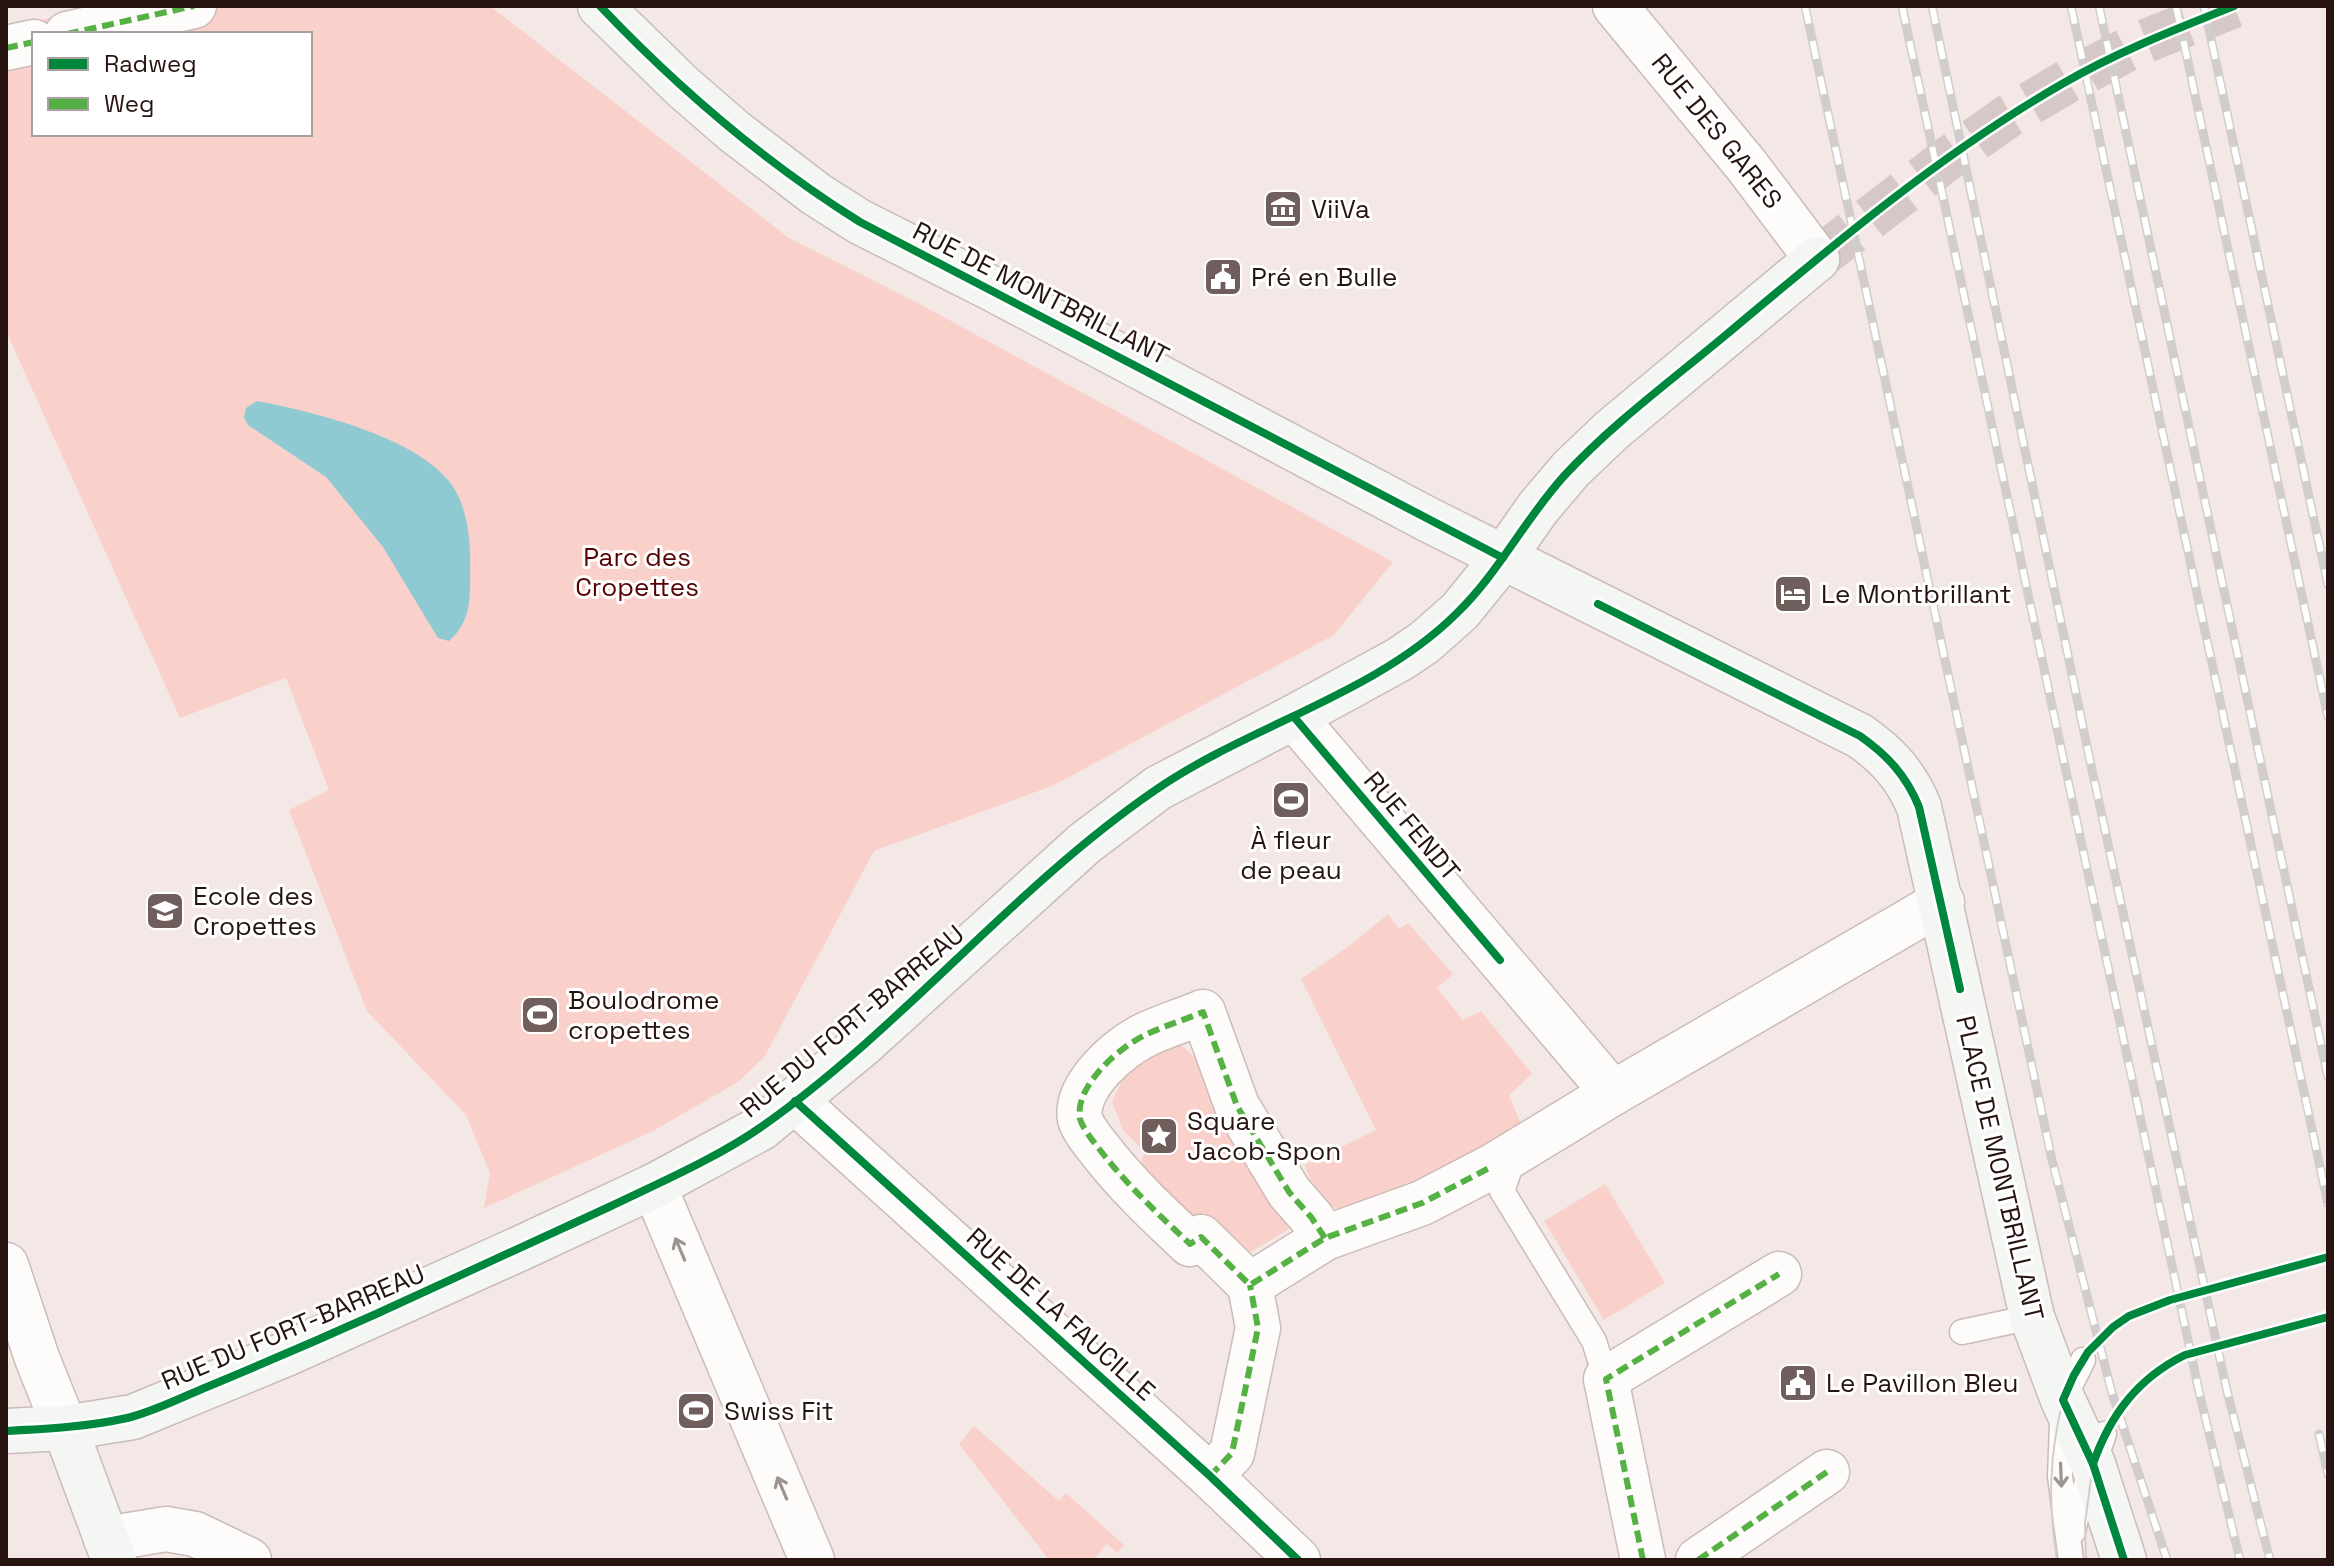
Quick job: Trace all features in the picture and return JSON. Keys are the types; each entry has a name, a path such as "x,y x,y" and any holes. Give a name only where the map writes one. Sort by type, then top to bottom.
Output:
{"main road":[{"name":"RUE DE MONTBRILLANT","path":"600,6 683,87 735,132 816,194 860,222 1503,558 1860,736 1880,750 1899,770"},
{"name":"RUE DU FORT-BARREAU","path":"6,1431 65,1428 133,1417 413,1298 654,1186 761,1128 927,989 1085,843 1158,788 1294,717 1425,642 1460,611 1538,508 1581,459 1817,259"},
{"name":"PLACE DE MONTBRILLANT","path":"1899,770 1910,785 1919,807 2032,1317 2063,1400 2099,1449 2124,1560"},
{"path":"65,1428 110,1549"}],"street":[{"path":"76,32 194,6"},
{"name":"RUE DES GARES","path":"1615,6 1747,166 1817,259"},
{"path":"6,48 32,42"},
{"name":"RUE FENDT","path":"1294,717 1613,1093"},
{"path":"1250,1285 1325,1238 1422,1203 1504,1159 1942,902"},
{"path":"1210,1476 1232,1453 1258,1328 1250,1285 1201,1237 1190,1244 1125,1183 1080,1119 1082,1099 1092,1080 1116,1054 1145,1035 1203,1012 1237,1106 1289,1192 1325,1238"},
{"name":"RUE DE LA FAUCILLE","path":"795,1101 1210,1476 1298,1560"},
{"path":"654,1186 812,1560"},
{"path":"6,1265 37,1358 65,1428"},
{"path":"1643,1560 1606,1379 1779,1274"},
{"path":"1698,1560 1827,1472"},
{"path":"110,1549 166,1529 195,1534 249,1560"}],"lane":[{"path":"1504,1159 1502,1191 1594,1341 1606,1379"},
{"path":"1962,1332 2032,1317"},
{"path":"2070,1555 2060,1476 2063,1400 2083,1360"},
{"path":"2070,1555 2079,1505 2099,1449"}],"green space":[{"name":"Parc des Cropettes","path":"102,6 490,6 789,238 916,302 1393,562 1334,635 1052,786 874,851 765,1056 738,1082 653,1131 484,1208 490,1173 466,1115 367,1011 289,810 329,790 286,678 180,718 6,331 6,28"},
{"path":"1388,914 1399,929 1408,923 1453,974 1437,988 1463,1020 1481,1011 1532,1074 1509,1095 1522,1126 1398,1196 1372,1206 1348,1210 1331,1206 1321,1198 1305,1165 1376,1130 1301,979"},
{"path":"1180,1044 1251,1110 1303,1221 1237,1260 1138,1169 1145,1152 1123,1130 1112,1102 1124,1078 1138,1064"},
{"path":"1605,1184 1665,1283 1604,1320 1544,1221"},
{"path":"974,1426 1059,1501 1066,1493 1124,1545 1117,1553 1107,1544 1093,1560 1049,1560 959,1444"}],"water":[{"path":"257,401 305,411 386,438 432,464 448,480 464,510 470,557 466,617 449,641 438,638 383,547 326,477 248,425 244,417 246,408"}],"tunnel":[{"path":"1817,259 2007,117 2138,44 2234,6"}],"tram line":[{"path":"2057,1560 2051,1480 2063,1400"},
{"path":"2086,1560 2085,1523 2093,1464"}],"railway":[{"path":"1805,6 2052,1160 2112,1393 2167,1560"},
{"path":"1902,6 2200,1396 2240,1560"},
{"path":"1932,6 2092,770 2227,1391 2270,1560"},
{"path":"2071,6 2328,1204"},
{"path":"2099,6 2328,1077"},
{"path":"2176,6 2328,717"},
{"path":"2204,6 2328,585"},
{"path":"2319,1434 2328,1475"}],"marked path":[{"path":"76,32 194,6"},
{"path":"6,48 32,42"},
{"path":"1325,1238 1289,1192 1237,1106 1203,1012 1135,1041 1112,1058 1091,1081 1080,1106 1080,1119 1094,1143 1132,1187 1190,1244 1201,1237 1250,1285 1325,1238 1422,1203 1493,1166"},
{"path":"1643,1560 1606,1379 1779,1274"},
{"path":"1210,1476 1232,1453 1258,1328 1250,1285"},
{"path":"1698,1560 1827,1472"}],"cycle path":[{"path":"600,6 660,66 723,122 824,199 860,222 1503,558"},
{"path":"6,1431 97,1424 155,1409 354,1324 551,1234 688,1169 746,1137 864,1045 1053,870 1154,791 1230,747 1349,689 1423,642 1471,598 1550,493 1602,438 1807,267 1931,170 2018,111 2083,72 2125,51 2234,6"},
{"path":"1598,604 1860,736 1887,758 1902,775 1919,807 1960,989"},
{"path":"1294,717 1500,960"},
{"path":"795,1101 1210,1476 1298,1560"},
{"path":"2124,1560 2093,1464 2063,1400 2088,1352 2129,1316 2170,1300 2328,1257"},
{"path":"2093,1464 2117,1414 2140,1387 2168,1364 2185,1355 2328,1317"}],"place":[{"name":"ViiVa","path":"1283,209"},
{"name":"Pré en Bulle","path":"1223,277"},
{"name":"Le Montbrillant","path":"1793,594"},
{"name":"À fleur de peau","path":"1291,800"},
{"name":"Ecole des Cropettes","path":"165,911"},
{"name":"Boulodrome cropettes","path":"540,1015"},
{"name":"Square Jacob-Spon","path":"1159,1136"},
{"name":"Le Pavillon Bleu","path":"1798,1383"},
{"name":"Swiss Fit","path":"696,1411"}]}
